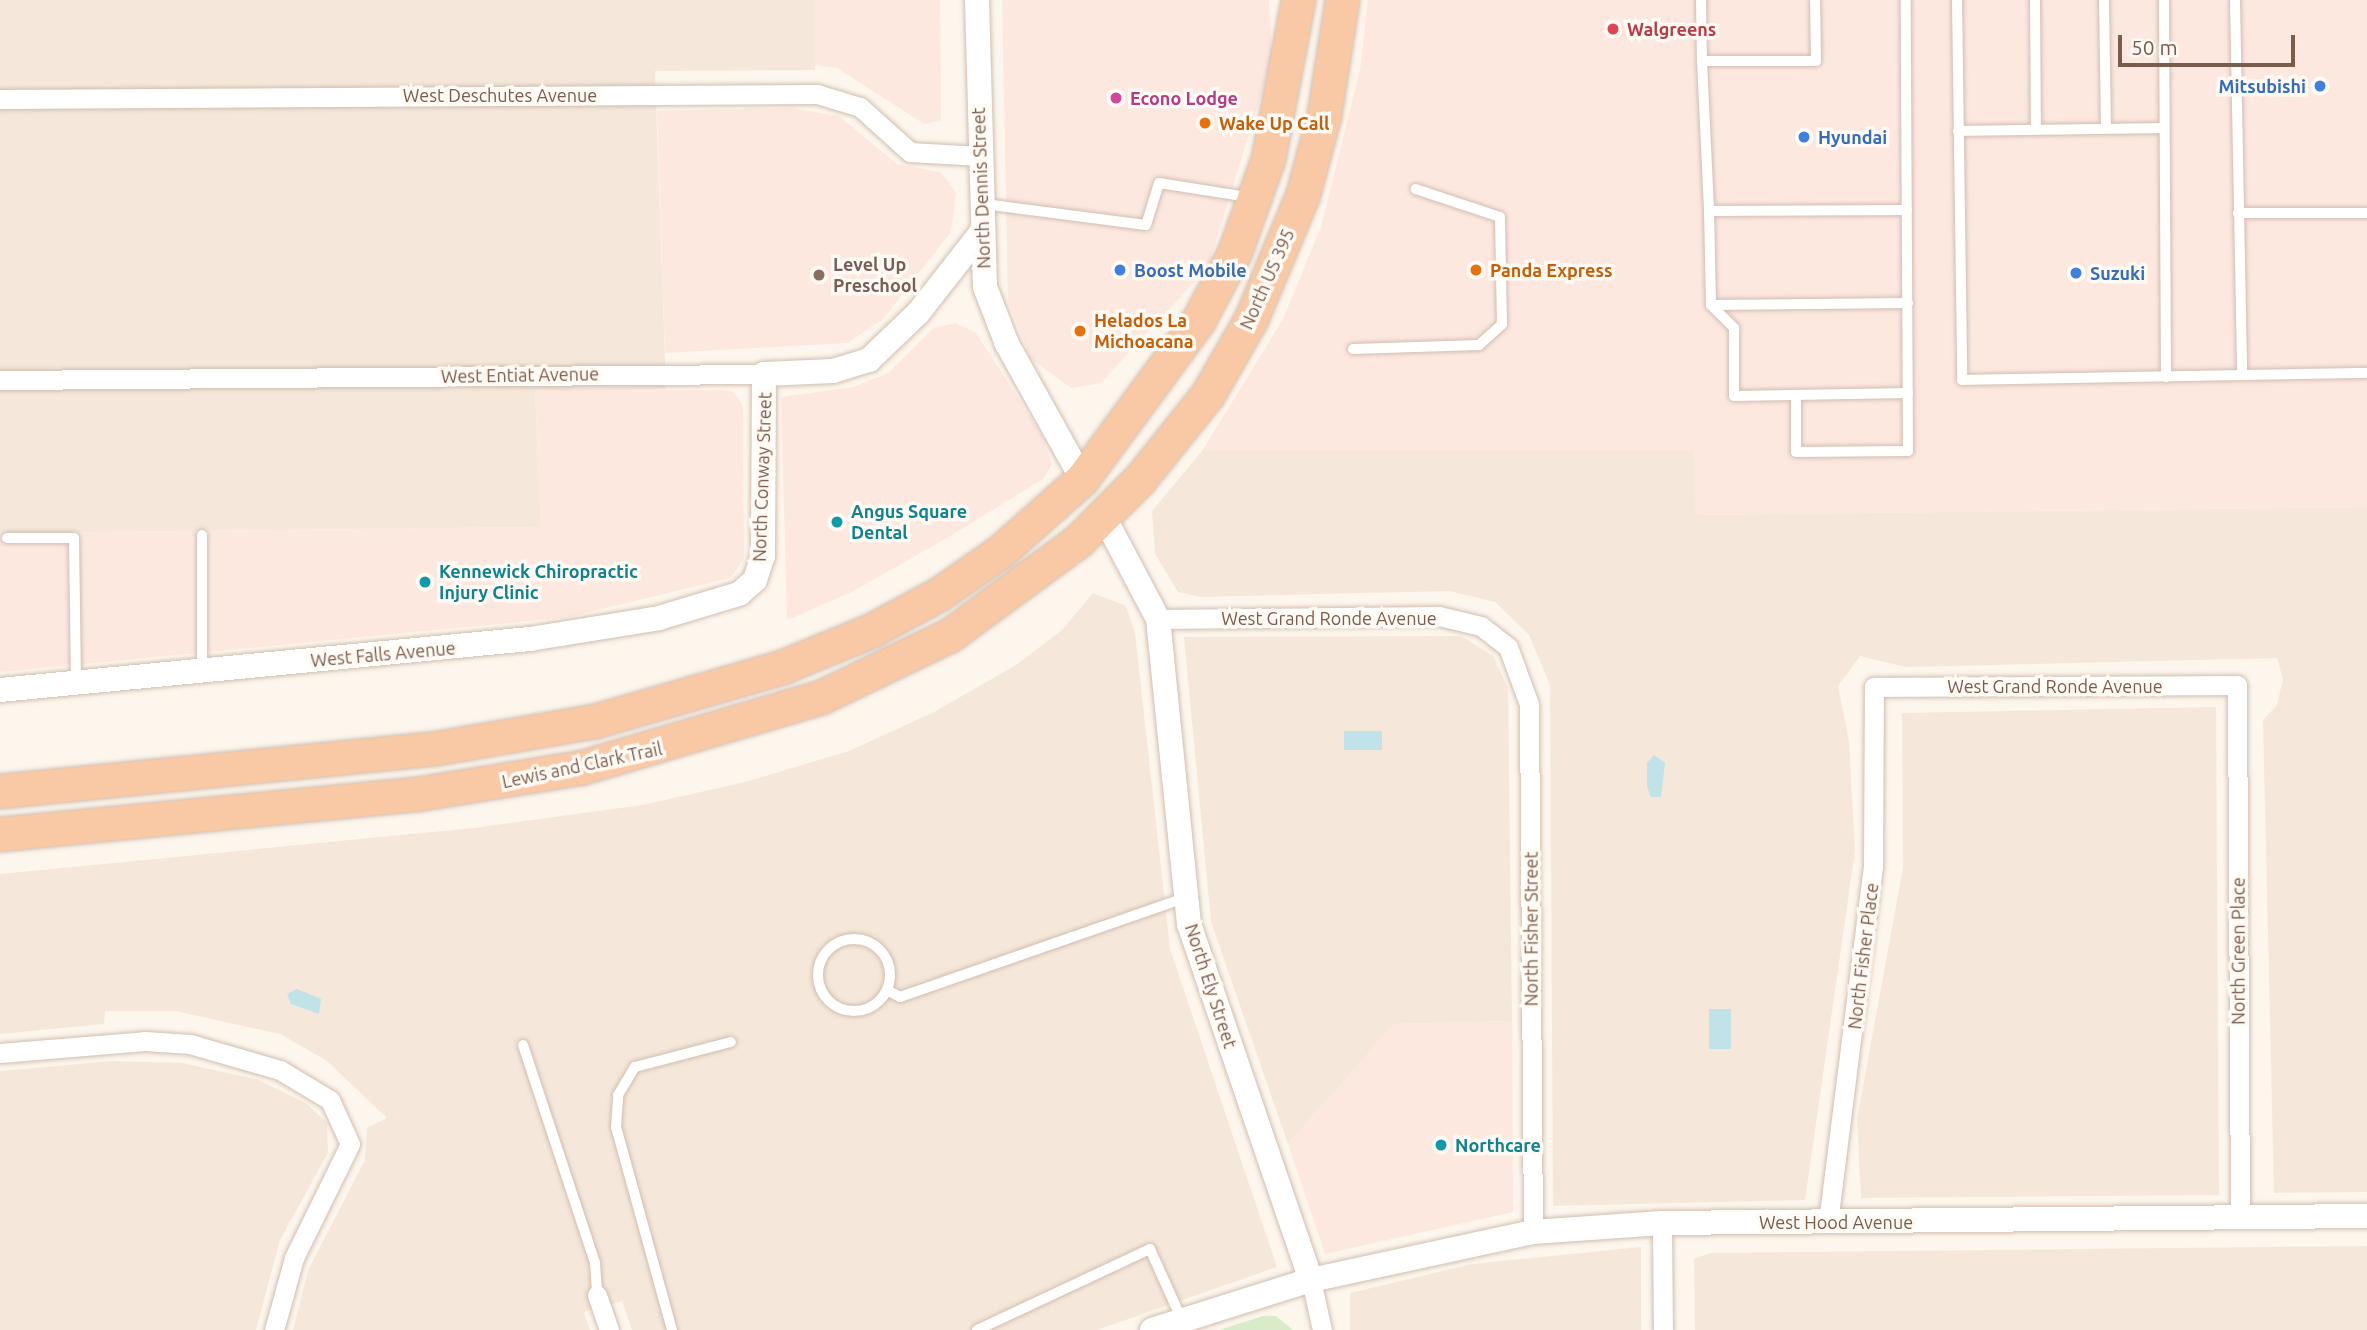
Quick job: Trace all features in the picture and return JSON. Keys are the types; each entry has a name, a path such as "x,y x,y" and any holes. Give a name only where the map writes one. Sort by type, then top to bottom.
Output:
{"highway":[{"path":"0,791 436,748 663,703 782,667 907,612 1001,551 1082,479 1198,321 1255,199 1284,93 1298,0"},
{"name":"North US 395","path":"1104,517 1208,394 1268,283 1314,155 1342,0"},
{"name":"Lewis and Clark Trail","path":"0,834 468,788 670,746 821,697 911,657 1025,585 1104,517"}],"street":[{"name":"North Dennis Street","path":"977,0 980,234 985,286 998,325 1082,479"},
{"name":"West Deschutes Avenue","path":"0,99 817,94 860,107 910,152 980,156"},
{"name":"West Entiat Avenue","path":"0,380 764,374 833,371 869,360 919,312 980,234"},
{"name":"North Conway Street","path":"755,580 763,548 764,374"},
{"name":"North Ely Street","path":"1104,517 1158,619 1185,897 1311,1280 1322,1330"},
{"name":"West Falls Avenue","path":"0,690 573,634 719,603 755,580"},
{"name":"West Grand Ronde Avenue","path":"1158,619 1439,615 1497,636"},
{"name":"North Fisher Street","path":"1497,636 1516,662 1530,704 1534,1232"},
{"name":"West Grand Ronde Avenue","path":"1874,687 2236,685"},
{"name":"North Green Place","path":"2236,685 2240,1217"},
{"name":"North Fisher Place","path":"1828,1222 1873,867 1874,687"},
{"path":"0,1053 145,1041 190,1044 280,1070 330,1100 347,1125 347,1156 294,1258 274,1330"},
{"name":"West Hood Avenue","path":"1152,1330 1181,1318 1311,1280 1534,1232 1662,1223 2367,1216"},
{"path":"1662,1223 1663,1330"},
{"path":"597,1295 609,1330"}],"lane":[{"path":"1701,0 1711,305 1734,328 1734,396 1908,393"},
{"path":"1702,61 1816,61 1815,0"},
{"path":"1796,395 1796,452 1908,451 1906,0"},
{"path":"1956,0 1962,380 2367,373"},
{"path":"2035,0 2036,130"},
{"path":"2104,0 2106,128"},
{"path":"2164,0 2166,377"},
{"path":"2235,0 2242,375"},
{"path":"1958,131 2164,128"},
{"path":"980,204 1146,225 1159,183 1255,199"},
{"path":"1353,349 1479,345 1502,324 1500,217 1416,189"},
{"path":"1709,211 1907,210"},
{"path":"2238,214 2367,213"},
{"path":"1711,305 1908,303"},
{"path":"202,535 202,671"},
{"path":"7,538 74,538 76,683"},
{"path":"887,990 900,997 1185,897"},
{"path":"847,940 869,942 889,968 887,990 871,1007 839,1007 822,992 821,960 847,940"},
{"path":"672,1330 616,1127 618,1095 635,1067 730,1042"},
{"path":"523,1045 595,1263 597,1295"},
{"path":"977,1330 1150,1249 1181,1318"}],"shaded area":[{"path":"0,0 814,0 815,70 655,71 666,389 535,392 541,527 0,533"},
{"path":"814,0 940,0 941,120 924,124 837,68 814,65"},
{"path":"1002,0 1269,0 1272,60 1208,267 1101,383 1071,388 1031,359 1008,301"},
{"path":"1368,0 2367,0 2367,507 1695,515 1694,451 1202,451 1283,319 1321,227 1360,70"},
{"path":"791,108 839,116 897,164 940,172 956,192 951,232 883,319 847,343 665,353 657,111"},
{"path":"956,323 976,333 1042,435 1052,464 1043,479 952,535 852,592 787,620 781,397 853,387 888,373 933,328"},
{"path":"535,391 734,392 743,406 744,559 730,578 569,617 0,672 0,533 541,527"},
{"path":"1202,451 1694,451 1696,515 2367,507 2367,1192 2274,1193 2263,720 2277,705 2283,679 2277,658 1906,667 1860,656 1838,686 1849,741 1855,851 1805,1200 1553,1206 1550,685 1529,635 1495,602 1449,591 1201,597 1178,592 1155,554 1152,511"},
{"path":"1093,593 1126,606 1135,633 1170,949 1277,1267 1097,1330 632,1330 622,1301 584,1312 590,1330 293,1330 308,1270 365,1160 367,1128 387,1118 327,1061 280,1034 176,1011 105,1011 104,1024 0,1034 0,874 474,828 642,805 745,782 849,751 934,712 1016,665 1062,630"},
{"path":"1461,636 1493,656 1508,688 1512,1021 1394,1024 1288,1144 1211,922 1184,637"},
{"path":"2216,707 2219,1195 1861,1198 1857,1119 1903,868 1902,713"},
{"path":"1512,1021 1513,1212 1325,1254 1288,1144 1394,1024"},
{"path":"112,1061 182,1063 256,1079 306,1103 327,1123 328,1153 280,1240 256,1330 0,1330 0,1071"},
{"path":"2367,1246 2367,1330 1695,1330 1694,1259 1710,1253"},
{"path":"1641,1247 1641,1330 1350,1330 1350,1293 1472,1264"}],"green space":[{"path":"1263,1316 1276,1316 1293,1330 1219,1330"}],"water":[{"path":"1344,731 1382,731 1382,750 1344,750"},
{"path":"1654,755 1665,763 1661,797 1651,797 1647,787 1647,763"},
{"path":"297,989 321,999 319,1014 291,1004 287,994"},
{"path":"1709,1009 1731,1009 1731,1049 1709,1049"}],"place":[{"name":"Walgreens","path":"1613,29"},
{"name":"Mitsubishi","path":"2320,86"},
{"name":"Econo Lodge","path":"1116,98"},
{"name":"Wake Up Call","path":"1205,123"},
{"name":"Hyundai","path":"1804,137"},
{"name":"Boost Mobile","path":"1120,270"},
{"name":"Panda Express","path":"1476,270"},
{"name":"Suzuki","path":"2076,273"},
{"name":"Level Up Preschool","path":"819,275"},
{"name":"Helados La Michoacana","path":"1080,331"},
{"name":"Angus Square Dental","path":"837,522"},
{"name":"Kennewick Chiropractic Injury Clinic","path":"425,582"},
{"name":"Northcare","path":"1441,1145"}]}
